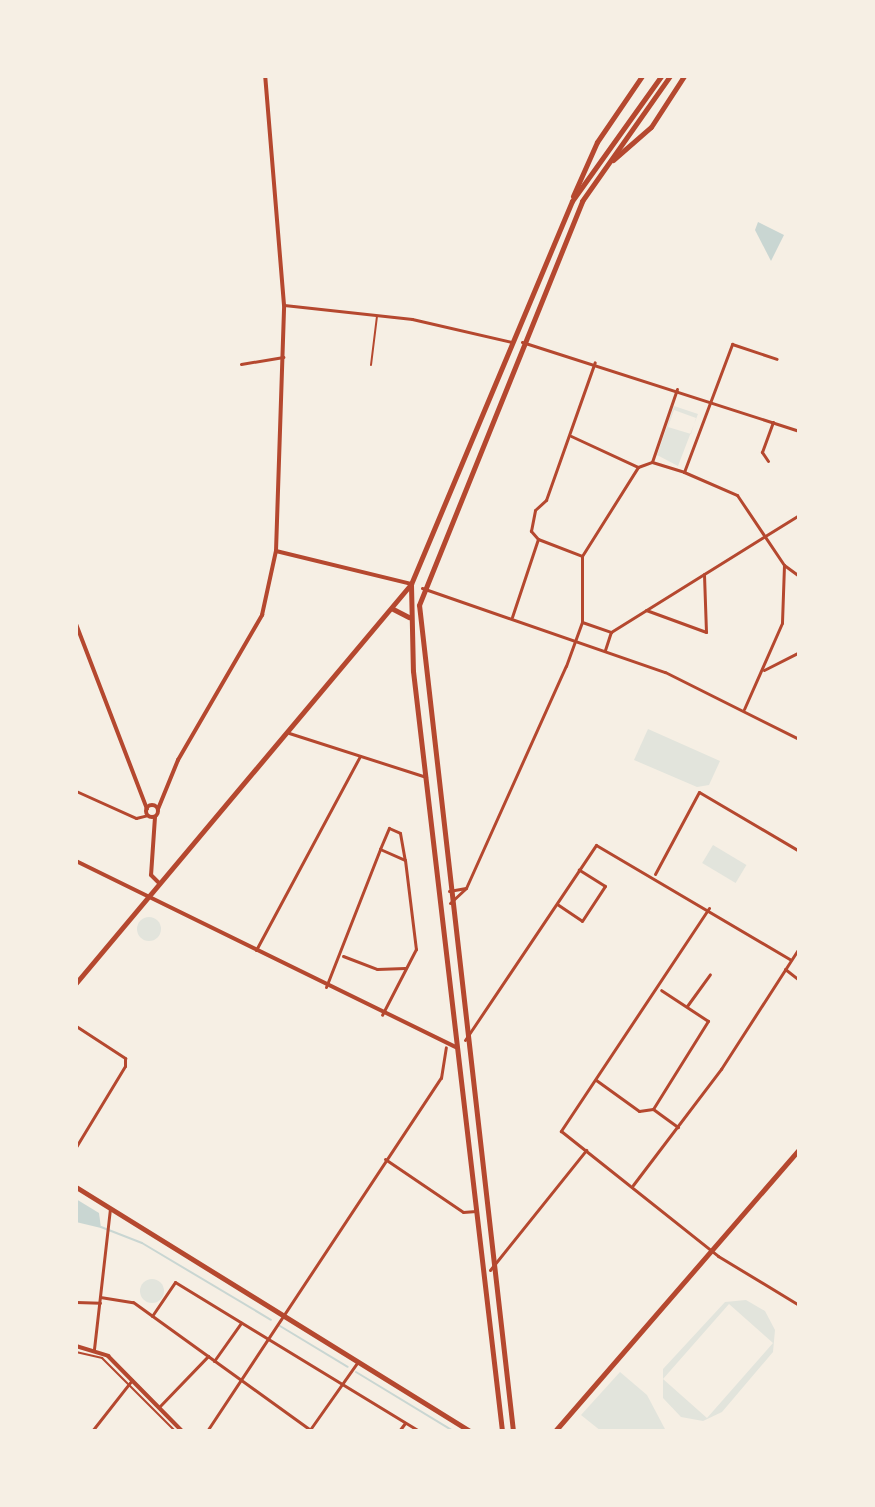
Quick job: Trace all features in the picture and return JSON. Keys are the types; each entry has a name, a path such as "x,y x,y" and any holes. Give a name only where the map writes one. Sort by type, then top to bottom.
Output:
{"main road":[{"path":"76,983 411,584 597,142 642,76"},
{"path":"572,201 661,76"},
{"path":"513,1431 490,1270 417,626 422,588 582,201 670,76"},
{"path":"609,163 651,127 684,76"},
{"path":"512,342 522,342"},
{"path":"411,584 422,588"},
{"path":"411,584 409,617 426,777 502,1431"},
{"path":"393,609 409,617"},
{"path":"442,905 450,903"},
{"path":"456,1047 465,1040"},
{"path":"555,1431 799,1149"},
{"path":"76,1187 469,1431"},
{"path":"482,1272 490,1270"}],"street":[{"path":"152,818 159,800 262,615 276,551 284,305 267,78"},
{"path":"284,305 377,315 512,342"},
{"path":"522,342 595,362 799,431"},
{"path":"684,472 708,400 732,344 777,359"},
{"path":"241,364 283,357"},
{"path":"582,556 538,539 531,531 535,510 571,436 595,362"},
{"path":"652,462 677,389"},
{"path":"768,461 762,452 773,422"},
{"path":"571,436 638,467"},
{"path":"450,903 466,888 582,622 582,556 638,467 652,462 737,495 784,565 799,576"},
{"path":"605,650 611,632 799,515"},
{"path":"512,617 538,539"},
{"path":"276,551 411,584"},
{"path":"744,709 764,670 782,623 784,565"},
{"path":"646,610 706,632 704,574"},
{"path":"422,588 605,650 744,709 799,739"},
{"path":"582,622 611,632"},
{"path":"76,624 149,805 152,818 151,875 159,883"},
{"path":"764,670 799,652"},
{"path":"287,732 426,777"},
{"path":"255,951 360,756"},
{"path":"76,791 136,818 152,818"},
{"path":"655,874 699,792 799,851"},
{"path":"149,805 159,800"},
{"path":"149,805 158,809"},
{"path":"326,987 343,956 341,933 389,828 400,833 416,949 382,1015"},
{"path":"465,1040 596,845 655,874 791,960"},
{"path":"380,849 405,860"},
{"path":"76,861 446,1047 456,1047"},
{"path":"557,904 582,921 605,886 579,870"},
{"path":"449,891 466,888"},
{"path":"709,908 661,989 561,1131 633,1185 711,1250 799,1305"},
{"path":"633,1185 678,1127 799,948"},
{"path":"343,956 377,969 406,968"},
{"path":"785,969 799,980"},
{"path":"687,1006 710,974"},
{"path":"653,1109 708,1021 661,989"},
{"path":"76,1026 125,1058 125,1066 76,1147"},
{"path":"207,1431 441,1078 446,1047"},
{"path":"596,1080 639,1111 653,1109 678,1127"},
{"path":"490,1270 586,1150"},
{"path":"385,1159 463,1212 476,1211"},
{"path":"93,1351 110,1208"},
{"path":"152,1316 175,1282 419,1431"},
{"path":"100,1297 129,1299 310,1430 357,1363"},
{"path":"76,1302 100,1303"},
{"path":"214,1361 241,1323"},
{"path":"76,1349 93,1351 159,1407 182,1431"},
{"path":"159,1407 208,1356"},
{"path":"92,1431 130,1382"},
{"path":"399,1431 405,1423"}],"lane":[{"path":"371,365 377,315"},
{"path":"130,1382 175,1431"}],"shaded area":[{"path":"758,222 784,235 771,261 755,230"},
{"path":"674,406 698,414 694,424 696,418 674,410 668,427 690,434 678,466 657,455"},
{"path":"648,729 720,761 709,785 697,787 634,760"},
{"path":"713,845 746,865 736,883 702,863"},
{"path":"149,917 158,920 161,929 158,938 149,941 140,938 137,929 140,920"},
{"path":"76,1199 99,1213 101,1228 76,1222"},
{"path":"147,1279 157,1279 164,1286 164,1296 157,1303 147,1303 140,1296 140,1286"},
{"path":"746,1300 765,1311 775,1330 773,1352 722,1412 703,1421 681,1417 663,1398 663,1379 663,1369 725,1302","holes":["729,1304 773,1343 707,1418 663,1379"]},
{"path":"620,1372 647,1395 666,1431 601,1431 581,1415"}],"waterway":[{"path":"101,1227 142,1243 271,1320"},
{"path":"280,1326 348,1367"},
{"path":"356,1372 453,1431"}]}
